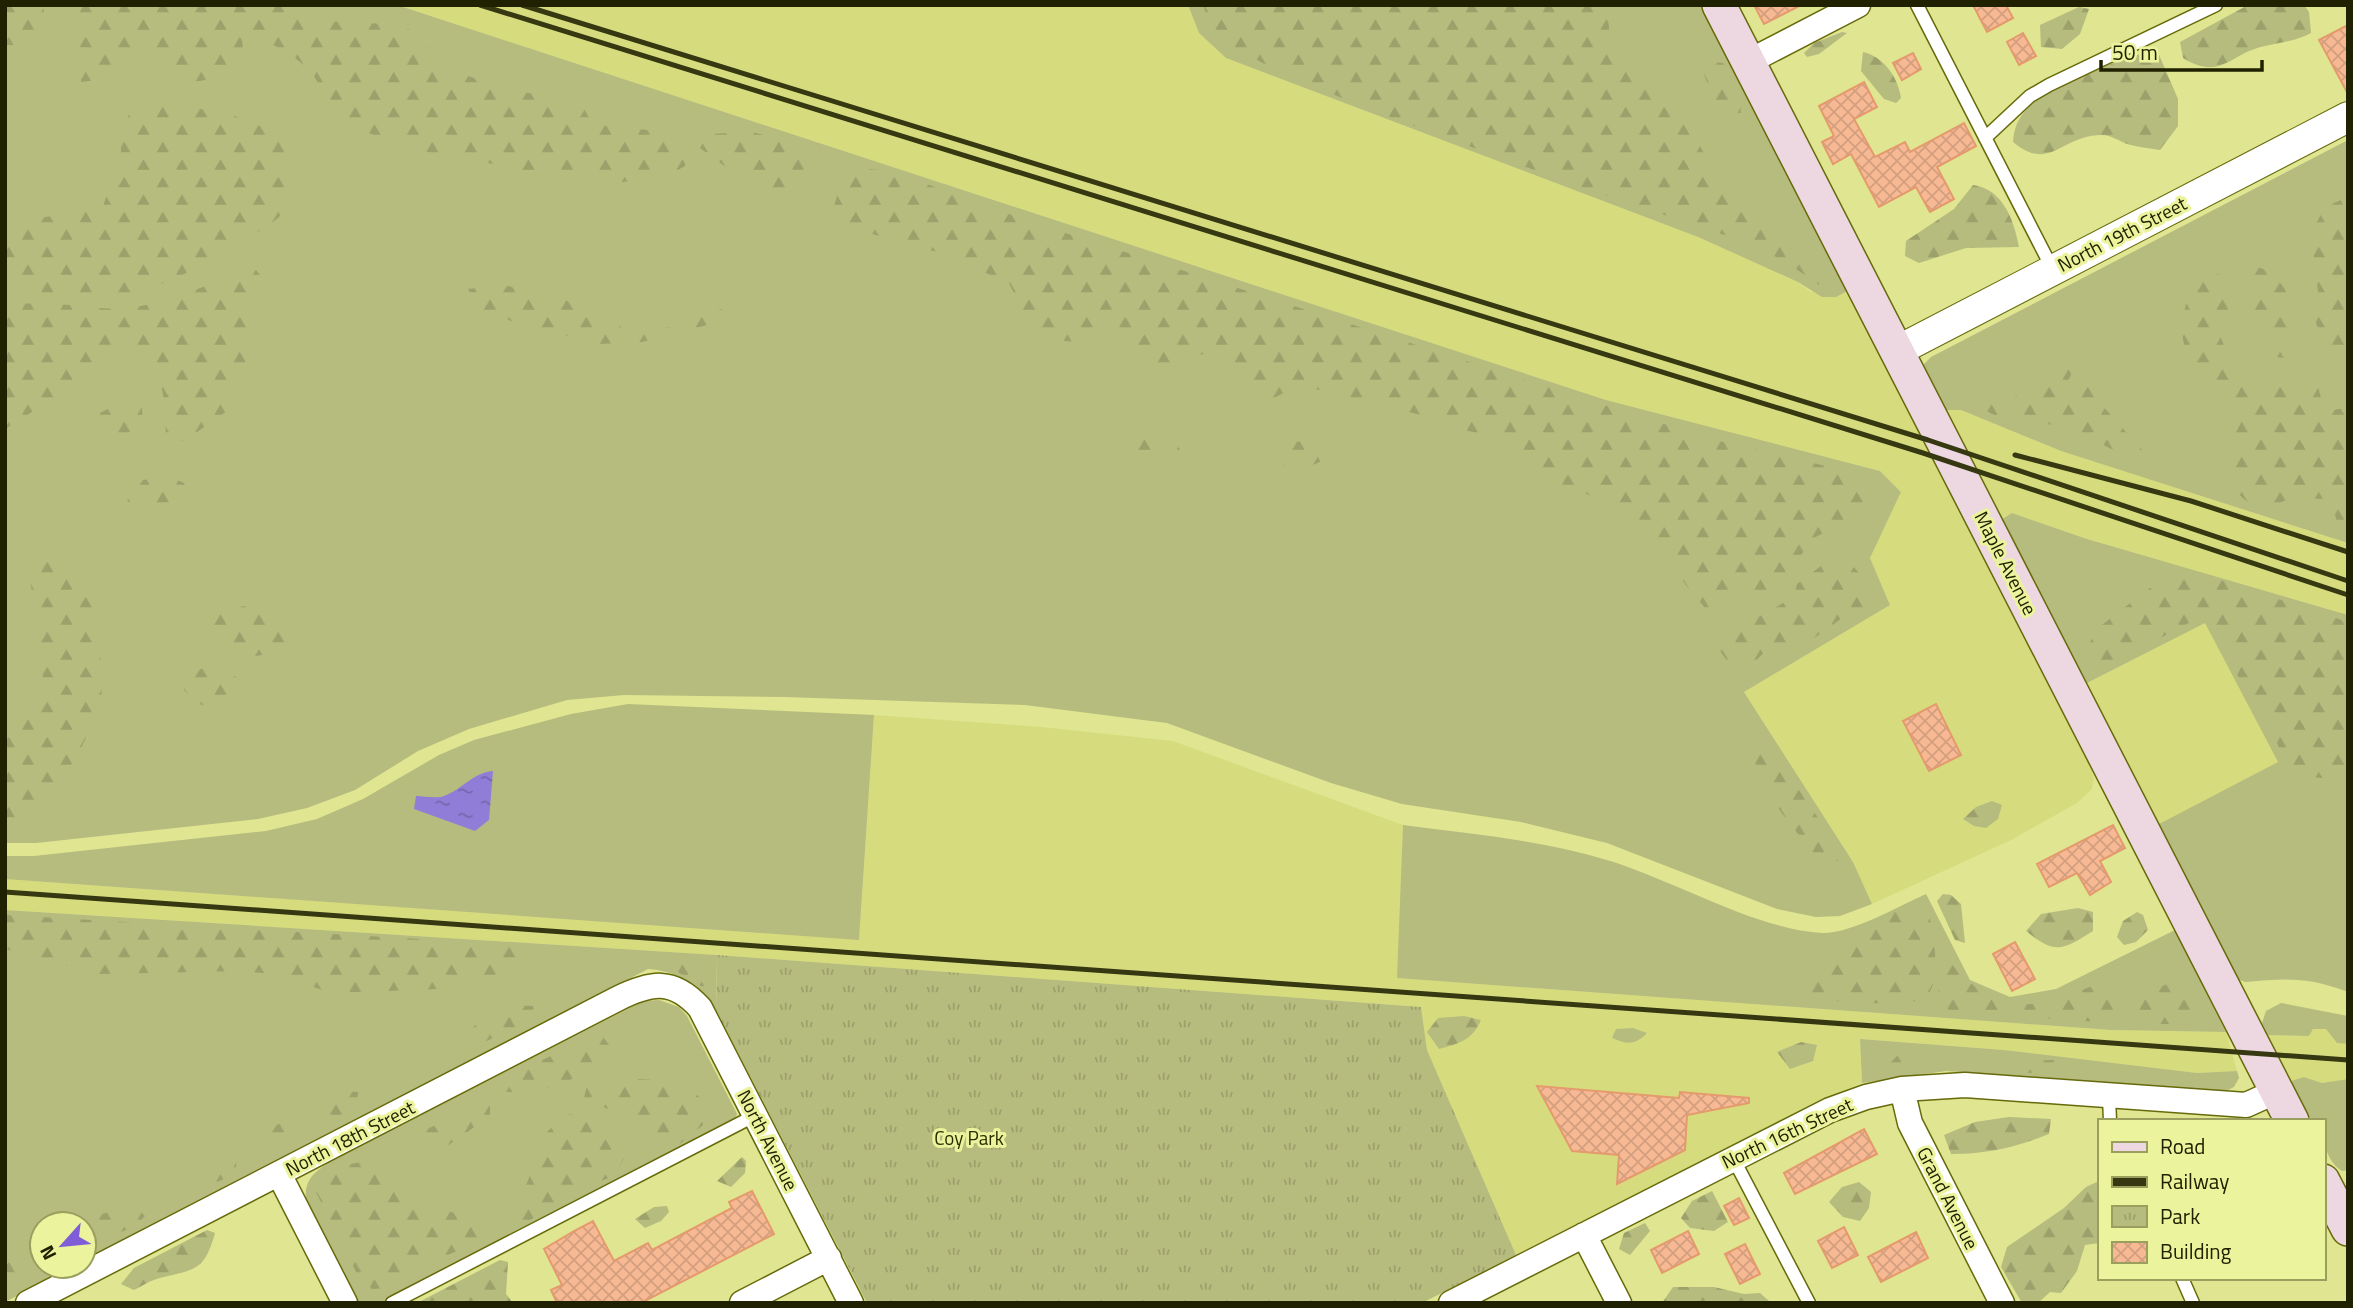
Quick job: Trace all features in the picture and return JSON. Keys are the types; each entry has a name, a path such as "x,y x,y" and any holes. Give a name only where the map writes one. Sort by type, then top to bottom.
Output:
{"main road":[{"name":"Maple Avenue","path":"1718,5 2291,1119"},
{"path":"2329,1184 2348,1229"}],"street":[{"path":"1748,62 1858,5"},
{"name":"North 19th Street","path":"1897,351 2348,117"},
{"name":"North 18th Street","path":"28,1303 626,995 655,985 674,987"},
{"name":"North Avenue","path":"674,987 689,995 701,1008 852,1303"},
{"name":"North 16th Street","path":"1451,1303 1733,1158 1830,1111 1866,1097 1902,1090 1965,1085 2109,1109 2246,1105 2277,1091"},
{"name":"Grand Avenue","path":"1902,1090 1910,1124 2002,1303"},
{"path":"279,1174 345,1303"},
{"path":"1584,1235 1619,1303"},
{"path":"742,1303 829,1258"}],"lane":[{"path":"1917,5 2053,270"},
{"path":"1985,138 2039,90 2216,5"},
{"path":"392,1303 756,1115"},
{"path":"1733,1158 1809,1303"},
{"path":"2183,1280 2193,1303"}],"shaded area":[{"path":"397,5 1188,5 1199,33 1226,58 1698,237 1798,282 1811,292 1849,290 2090,766 2094,778 2092,789 2077,803 2011,840 1872,904 1853,862 1744,692 1890,605 1870,558 1901,492 1880,471 1606,400"},
{"path":"1943,410 1961,410 2061,451 2348,543 2348,615 2087,539 2012,513 2002,518"},
{"path":"2205,622 2279,762 2159,824 2087,683"},
{"path":"874,715 1042,727 1173,741 1403,825 1398,978 2111,1030 2226,1032 2237,1071 2197,1073 2004,1050 1860,1039 1862,1083 1821,1100 1516,1255 1427,1050 1421,1007 717,955 5,910 5,879 859,939"},
{"path":"2313,1029 2327,1029 2337,1043 2348,1044 2348,1079 2322,1083 2304,1077 2291,1081 2268,1035 2309,1036"}],"green space":[{"path":"5,5 397,5 1606,400 1880,471 1901,492 1870,558 1890,605 1744,692 1853,862 1872,904 1840,916 1816,917 1777,909 1607,843 1521,822 1402,804 1331,783 1167,723 1025,705 785,697 624,695 567,700 469,729 418,751 355,790 307,808 258,819 36,843 5,843"},
{"path":"5,5 43,5 46,28 31,45 5,45"},
{"path":"75,5 293,5 325,21 386,24 415,31 442,67 489,83 583,107 593,125 658,133 681,143 690,151 685,166 665,177 614,183 585,172 538,174 465,158 437,155 337,123 321,88 306,68 287,52 241,31 244,58 210,78 190,81 172,68 163,54 145,50 105,79 81,82 84,49 70,42 75,27"},
{"path":"1188,5 1702,5 1849,290 1836,297 1822,297 1798,282 1698,237 1226,58 1199,33"},
{"path":"1203,5 1607,5 1610,40 1627,65 1650,79 1680,105 1704,154 1767,233 1794,245 1817,263 1819,285 1786,262 1751,244 1581,187 1365,108 1272,68 1226,43 1209,22"},
{"path":"2248,5 2304,5 2309,12 2311,33 2257,48 2214,67 2198,65 2183,58 2180,42"},
{"path":"2079,7 2089,9 2080,34 2062,49 2041,47 2040,25"},
{"path":"1842,32 1847,33 1819,54 1807,57 1804,53 1814,43"},
{"path":"2157,50 2178,99 2178,126 2160,150 2127,144 2102,135 2076,140 2056,150 2037,154 2026,151 2013,142 2019,119 2028,108 2053,90 2127,58"},
{"path":"1863,52 1877,58 1889,69 1901,98 1896,103 1884,99 1861,71"},
{"path":"1709,62 1723,63 1739,94 1741,113 1721,112 1704,75"},
{"path":"163,105 240,117 274,136 285,150 292,177 290,201 279,217 188,272 127,294 96,299 65,298 35,290 5,274 5,229 29,220 103,207 106,197 121,182 121,128 133,108"},
{"path":"752,132 801,147 817,158 824,167 803,185 791,190 777,190 735,173 700,148 708,134"},
{"path":"2348,140 2348,543 2061,451 1961,410 1943,410 1923,371 1924,364 1931,357"},
{"path":"858,168 891,171 1031,222 1711,439 1834,468 1863,481 1876,494 1872,513 1817,536 1783,576 1763,593 1726,596 1724,609 1706,609 1685,584 1668,554 1643,524 1605,500 1548,478 1527,456 1494,437 1456,428 1429,417 1299,385 1270,400 1228,358 1209,351 1162,373 1142,358 1117,329 1094,338 1075,341 1056,340 1033,332 1009,283 937,252 840,225 832,213 842,179"},
{"path":"1973,185 1992,193 2005,207 2014,226 2019,247 1966,248 1919,263 1905,256 1906,241 1954,209"},
{"path":"2341,200 2348,217 2348,368 2330,360 2316,323 2319,300 2311,233 2325,207"},
{"path":"2246,264 2267,270 2285,288 2292,309 2286,330 2296,359 2277,357 2271,346 2252,301"},
{"path":"256,270 265,281 250,315 245,365 230,409 184,441 166,437 165,409 156,371 140,351 127,344 62,393 5,429 5,308 35,303 112,309 144,306"},
{"path":"2218,274 2238,286 2219,332 2230,356 2242,371 2257,382 2277,387 2316,380 2325,412 2348,407 2348,532 2339,528 2330,499 2290,498 2271,507 2251,505 2235,491 2230,439 2238,429 2230,408 2187,353 2183,336 2184,315 2192,287"},
{"path":"503,285 561,298 632,332 675,326 703,313 722,309 725,316 711,324 642,342 598,344 511,321 480,309 468,289"},
{"path":"2078,360 2063,391 2075,390 2087,383 2100,386 2104,395 2100,403 2143,451 2128,457 2070,430 2050,424 2002,418 1982,408 1991,401 2014,398 2056,365"},
{"path":"125,400 142,407 143,425 121,437 102,431 100,413"},
{"path":"1174,437 1180,450 1155,457 1131,449 1135,438"},
{"path":"1306,441 1326,459 1304,469 1284,466 1282,451 1294,442"},
{"path":"168,476 184,483 187,492 172,504 152,509 127,501 143,480"},
{"path":"2012,513 2087,539 2348,615 2348,992 2297,980 2239,980 2159,824 2278,762 2205,623 2087,683 2002,519"},
{"path":"51,554 80,572 99,627 102,705 79,752 36,822 5,824 5,723 10,727 21,720 34,707 39,696 43,678 42,649 30,579"},
{"path":"1847,560 1863,577 1874,598 1866,612 1842,618 1802,647 1774,643 1749,667 1732,667 1717,647 1726,638 1794,596 1797,584 1825,563"},
{"path":"2190,570 2348,622 2348,778 2307,775 2287,763 2207,617 2200,617 2107,666 2095,660 2089,644 2098,628 2172,571"},
{"path":"244,606 289,615 291,636 284,644 266,654 247,656 228,649 217,639 208,616"},
{"path":"207,667 228,669 238,679 234,695 214,709 196,703 184,690 191,672"},
{"path":"628,704 874,715 859,940 5,879 5,856 34,856 266,831 317,819 363,799 439,755 474,740 571,714"},
{"path":"1751,738 1764,739 1836,844 1839,861 1822,863 1776,805 1759,772"},
{"path":"1992,801 2002,805 1998,819 1986,828 1974,826 1963,819 1976,807"},
{"path":"1403,825 1506,838 1582,853 1632,868 1742,914 1797,930 1822,933 1847,929 1926,894 1970,980 2010,997 2056,989 2175,930 2226,1032 2111,1030 1397,978"},
{"path":"1943,894 1951,895 1961,904 1965,943 1955,940 1937,901"},
{"path":"1908,908 1930,919 1935,968 1928,995 1909,1002 1855,1002 1815,997 1801,988 1821,965 1864,928 1894,912"},
{"path":"2078,908 2093,912 2093,931 2066,946 2052,947 2044,944 2026,931 2041,914"},
{"path":"5,910 717,955 716,1010 702,993 687,981 669,973 648,969 98,1255 98,1210 28,1210 28,1280 48,1280 5,1302"},
{"path":"2137,912 2143,915 2148,930 2136,942 2124,945 2117,937 2123,921"},
{"path":"5,915 489,943 519,948 522,960 489,978 438,989 332,993 272,974 239,971 99,974 5,949"},
{"name":"Coy Park","path":"717,955 1421,1007 1427,1050 1516,1255 1422,1303 867,1303 716,1010"},
{"path":"671,958 705,959 713,968 710,986 700,986 673,969"},
{"path":"1947,958 1979,989 2005,1001 2019,1004 2050,1002 2106,983 2117,992 2120,1008 2111,1019 2099,1022 1950,1012 1940,995 1937,977 1937,964"},
{"path":"2171,983 2187,997 2192,1010 2183,1024 2154,1024 2137,1017 2131,1006 2150,990"},
{"path":"659,1000 679,1007 687,1016 737,1114 735,1120 381,1303 359,1303 306,1199 306,1187 314,1174 328,1163 643,1001"},
{"path":"2281,1003 2348,1016 2348,1044 2337,1043 2326,1029 2313,1029 2309,1036 2268,1035 2262,1023 2266,1011"},
{"path":"505,1005 534,1006 531,1020 476,1046 466,1032"},
{"path":"1464,1016 1481,1020 1478,1027 1459,1043 1439,1049 1427,1032 1438,1018"},
{"path":"1633,1028 1647,1033 1631,1043 1612,1038 1616,1029"},
{"path":"603,1037 610,1046 601,1058 578,1076 550,1087 505,1092 517,1071 590,1039"},
{"path":"1860,1039 2004,1050 2197,1073 2237,1071 2239,1078 2234,1087 2226,1091 1946,1071 1862,1083"},
{"path":"1801,1042 1817,1045 1813,1061 1790,1069 1777,1052"},
{"path":"1915,1054 1918,1066 1898,1074 1885,1068 1898,1055"},
{"path":"2054,1060 2053,1067 2032,1073 2017,1072 2024,1061"},
{"path":"2304,1077 2322,1083 2348,1079 2348,1170 2342,1171 2332,1161 2325,1142 2325,1119 2311,1119 2291,1081"},
{"path":"639,1079 677,1083 692,1091 706,1105 703,1125 676,1147 655,1151 636,1122 584,1098 588,1081"},
{"path":"338,1091 358,1092 357,1106 340,1121 319,1123 318,1108"},
{"path":"490,1106 490,1116 443,1149 421,1148 427,1129 474,1108"},
{"path":"589,1113 624,1159 613,1176 568,1195 524,1224 516,1211 547,1132 564,1115"},
{"path":"2009,1117 2051,1119 2049,1134 2001,1149 1951,1154 1944,1135 1975,1122"},
{"path":"278,1124 295,1124 296,1142 276,1152 262,1138"},
{"path":"226,1154 237,1159 235,1174 217,1182 207,1172"},
{"path":"742,1157 746,1161 745,1173 731,1187 717,1181"},
{"path":"378,1159 412,1197 480,1223 480,1241 411,1271 386,1288 372,1289 357,1274 315,1190 317,1177 335,1167"},
{"path":"2098,1181 2098,1243 2085,1245 2077,1271 2061,1293 2050,1292 2038,1303 2022,1303 2001,1267 2007,1247 2064,1208 2086,1187"},
{"path":"1859,1182 1871,1192 1869,1208 1860,1221 1843,1217 1829,1202 1842,1187"},
{"path":"1712,1191 1728,1222 1714,1231 1690,1228 1681,1218 1692,1201"},
{"path":"667,1206 669,1212 661,1221 645,1228 635,1219 654,1207"},
{"path":"135,1207 145,1216 130,1228 98,1240 98,1215"},
{"path":"1645,1223 1650,1231 1630,1255 1619,1249 1624,1233"},
{"path":"207,1230 215,1233 207,1255 196,1267 153,1280 134,1290 121,1284 134,1268"},
{"path":"21,1260 26,1278 5,1290 5,1263"},
{"path":"500,1260 508,1262 506,1294 513,1303 417,1303"},
{"path":"1673,1287 1714,1287 1744,1294 1760,1293 1769,1301 1662,1303"}],"water":[{"path":"493,771 489,820 475,831 414,809 416,796 444,796 473,778"}],"building":[{"path":"1754,5 1801,5 1764,24"},
{"path":"1973,5 2006,5 2013,18 1987,32"},
{"path":"2348,25 2348,94 2319,40"},
{"path":"2023,33 2036,56 2019,65 2007,42"},
{"path":"1913,53 1921,69 1902,80 1893,63"},
{"path":"1864,82 1877,107 1854,119 1875,157 1905,142 1910,152 1964,123 1976,146 1937,167 1954,199 1930,212 1916,187 1879,207 1851,154 1833,164 1822,142 1834,136 1819,106"},
{"path":"1936,704 1961,755 1929,771 1903,721"},
{"path":"2113,825 2125,848 2100,861 2111,882 2090,895 2077,873 2049,887 2037,864"},
{"path":"2015,942 2035,979 2012,991 1993,954"},
{"path":"1537,1086 1679,1098 1680,1092 1749,1098 1749,1103 1687,1115 1685,1150 1617,1184 1619,1155 1572,1151"},
{"path":"1864,1129 1877,1154 1795,1194 1784,1173"},
{"path":"752,1191 774,1234 641,1303 557,1303 551,1290 562,1285 544,1249 574,1231 593,1221 614,1261 648,1243 652,1250 732,1208 729,1202"},
{"path":"1739,1198 1749,1218 1734,1225 1724,1206"},
{"path":"1844,1227 1858,1255 1832,1268 1818,1241"},
{"path":"1688,1231 1699,1254 1662,1273 1651,1250"},
{"path":"1916,1232 1928,1258 1881,1282 1868,1257"},
{"path":"1745,1244 1760,1274 1740,1284 1725,1254"}],"railway":[{"path":"480,5 1923,453 2348,595"},
{"path":"522,5 1928,440 2348,581"},
{"path":"2015,455 2191,501 2348,552"},
{"path":"5,892 2348,1060"}]}
